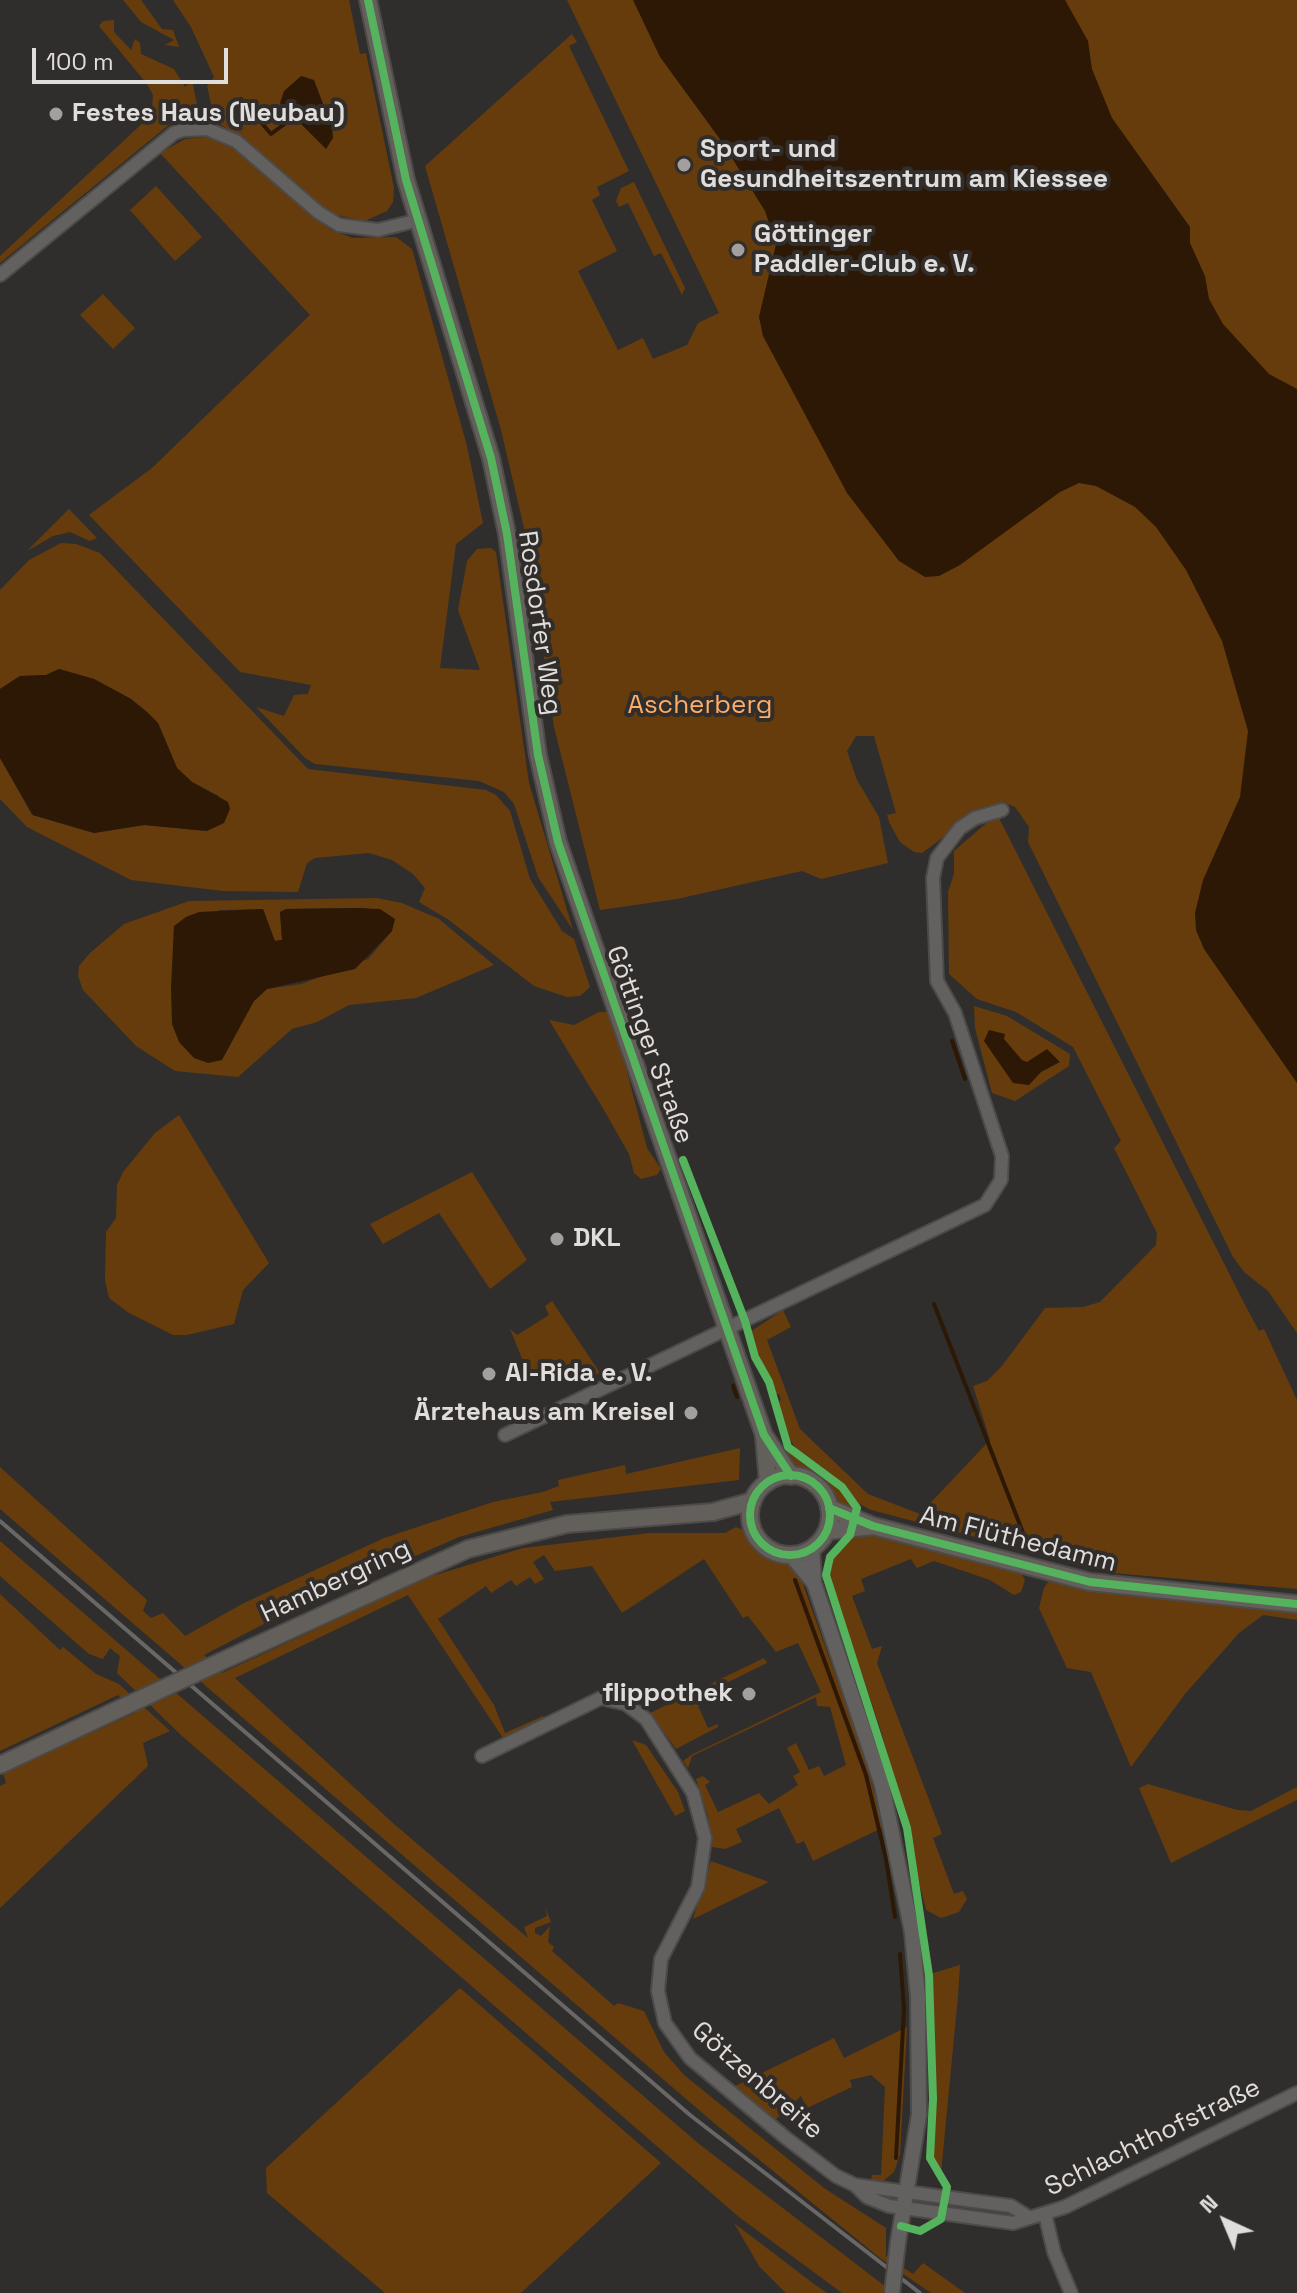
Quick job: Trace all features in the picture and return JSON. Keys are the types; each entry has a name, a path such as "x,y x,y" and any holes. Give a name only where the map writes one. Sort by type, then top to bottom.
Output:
{"main road":[{"name":"Rosdorfer Weg","path":"368,1 392,108 413,178 419,220 491,458 507,534 538,755 558,842 575,894"},
{"name":"Göttinger Straße","path":"575,894 764,1435 791,1476 806,1479 819,1488 829,1508"},
{"name":"Göttinger Straße","path":"764,1435 768,1482"},
{"path":"791,1476 768,1482 753,1501 752,1524 758,1538 769,1549 791,1555 812,1548 827,1531 829,1508"},
{"name":"Hambergring","path":"0,1765 468,1549 567,1524 713,1512 753,1501"},
{"name":"Am Flüthedamm","path":"829,1508 873,1526 1090,1582 1297,1604"},
{"name":"Hambergring","path":"713,1512 752,1524"},
{"name":"Am Flüthedamm","path":"827,1531 873,1526"}],"street":[{"path":"0,275 174,133 183,130 207,129 236,141 318,212 351,230 378,230 419,220"},
{"path":"505,1435 974,1212 996,1191 1003,1168 1002,1156 955,1013 937,981 933,878 937,858 960,828 983,814 1002,810"},
{"path":"812,1548 814,1583 882,1785 912,1932 918,1997 919,2115 892,2293"},
{"path":"791,1555 814,1583"},
{"name":"Götzenbreite","path":"482,1756 601,1698 626,1704 646,1719 693,1793 705,1838 698,1887 661,1959 658,1991 665,2023 690,2058 821,2165 855,2185 867,2197 905,2208"},
{"name":"Schlachthofstraße","path":"905,2208 1013,2223 1027,2216 1045,2214 1297,2093"},
{"name":"Götzenbreite","path":"855,2185 907,2191"},
{"name":"Schlachthofstraße","path":"907,2191 1011,2206 1027,2216"},
{"path":"1045,2214 1054,2252 1071,2293"}],"green space":[{"path":"123,0 141,0 162,29 173,30 179,47 165,45 174,40 141,22"},
{"path":"173,0 349,0 360,54 366,53 394,188 393,202 387,211 365,221 336,215 316,202 241,137 215,121 207,86 214,77 191,27"},
{"name":"Ascherberg","path":"567,0 1297,0 1297,1333 1268,1291 1244,1272 1233,1257 1028,842 1029,827 1015,807 1005,803 977,812 922,853 914,852 900,842 890,824 887,815 896,813 874,736 856,736 847,751 857,780 879,817 888,863 821,879 802,871 677,899 600,910 554,727 528,545 501,430 425,166 572,34 577,42 569,46 629,171 597,187 600,195 592,200 617,251 578,271 618,350 643,338 653,359 687,345 698,323 719,313"},
{"path":"114,20 114,32 131,50 135,39 140,43 141,54 174,69 185,87 192,80 199,114 190,124 183,126 176,119 0,263 0,256 147,119 153,95 99,26 103,21"},
{"path":"207,137 233,147 331,230 353,238 396,237 412,249 467,446 483,523 456,544 440,668 480,670 458,610 467,561 477,549 491,548 496,552 529,783 573,930 538,877 514,804 504,792 479,781 315,764 305,758 256,707 284,716 294,695 308,694 311,685 240,672 89,515 152,468 310,315 160,153 185,139"},
{"path":"634,182 685,288 682,295 661,253 654,256 628,203 619,207 616,201 621,188"},
{"path":"156,186 202,237 175,261 130,210"},
{"path":"103,294 135,328 113,349 80,315"},
{"path":"69,509 97,538 90,541 70,532 53,536 27,551"},
{"path":"61,543 76,544 100,553 308,769 486,790 496,795 510,811 530,879 562,931 574,939 590,987 580,996 567,997 534,986 449,920 419,902 425,888 413,874 392,860 369,853 315,858 307,863 298,892 223,891 131,880 27,827 0,799 0,758 32,815 94,833 144,825 207,831 219,796 192,782 177,768 158,723 147,712 131,699 94,679 59,669 46,675 20,676 0,689 0,590 29,560"},
{"path":"997,814 1243,1301 1259,1331 1264,1329 1297,1400 1297,1589 1113,1573 871,1510 858,1503 842,1484 797,1450 787,1435 777,1402 781,1400 779,1394 775,1394 756,1356 750,1332 783,1310 791,1327 767,1340 800,1429 868,1494 920,1514 990,1440 973,1386 987,1381 1002,1366 1045,1308 1083,1307 1100,1302 1156,1245 1157,1233 1114,1148 1121,1141 1073,1047 1016,1012 977,999 949,974 948,892 954,874 954,851"},
{"path":"376,898 402,903 439,919 494,965 416,998 349,1005 317,1022 292,1029 238,1077 175,1071 136,1046 83,990 78,976 79,966 90,953 124,924 189,901","holes":["263,909 274,941 282,940 280,912 286,909 380,910 392,931 368,959 301,984 267,989 254,1001 172,1024 174,926 220,910"]},
{"path":"974,1006 1007,1016 1070,1054 1069,1066 1015,1101 992,1093 975,1028"},
{"path":"599,1012 606,1012 613,1018 647,1148 661,1169 657,1175 641,1179 634,1173 629,1154 549,1020 574,1025"},
{"path":"179,1115 269,1263 243,1290 234,1324 187,1335 173,1335 129,1313 109,1298 105,1280 106,1232 116,1218 117,1185 123,1172 155,1133"},
{"path":"472,1172 527,1260 490,1289 439,1213 383,1244 370,1224"},
{"path":"552,1301 600,1373 586,1379 545,1371 530,1378 510,1329 517,1335 549,1315 545,1306"},
{"path":"740,1448 739,1480 550,1502 553,1510 459,1537 285,1613 204,1655 222,1673 426,1578 523,1548 650,1533 725,1533 736,1527 748,1532 764,1552 788,1562 800,1576 863,1752 884,1827 813,1861 804,1841 797,1844 779,1808 736,1829 742,1842 725,1849 712,1847 708,1816 696,1779 703,1776 710,1782 705,1785 718,1812 759,1793 769,1804 798,1785 793,1776 800,1772 787,1748 796,1743 809,1770 819,1766 824,1776 846,1765 830,1707 817,1706 816,1697 692,1756 688,1768 683,1761 691,1755 821,1692 798,1643 776,1652 748,1616 743,1618 704,1559 622,1613 592,1566 555,1571 544,1555 533,1562 544,1579 535,1584 530,1577 516,1586 511,1580 491,1593 486,1586 438,1619 494,1705 505,1733 543,1716 544,1719 503,1738 408,1595 235,1678 394,1824 528,1938 524,1927 547,1916 545,1907 551,1922 535,1928 535,1933 541,1936 550,1926 548,1942 554,1947 552,1951 614,2006 618,2003 644,2011 664,2052 684,2075 824,2188 886,2228 886,2256 913,2274 923,2263 965,2293 931,2293 880,2258 714,2123 0,1509 0,1467 147,1600 143,1611 151,1618 163,1613 185,1636 244,1603 384,1538 493,1502 543,1492 559,1486 558,1480 625,1465 626,1474"},
{"path":"790,1451 843,1491 851,1503 851,1511 835,1503 819,1480 793,1467 782,1453"},
{"path":"857,1534 910,1540 1020,1571 1025,1580 1021,1592 1014,1595 990,1580 934,1561 917,1568 911,1559 861,1579 865,1591 852,1596 872,1649 882,1646 877,1663 942,1834 933,1838 954,1894 963,1891 967,1899 959,1912 941,1918 926,1910 882,1734 829,1576 833,1558"},
{"path":"0,1541 699,2144 894,2293 842,2293 739,2217 182,1736 117,1673 120,1656 110,1648 103,1659 89,1654 0,1576"},
{"path":"1048,1582 1153,1598 1279,1608 1297,1611 1297,1620 1263,1615 1239,1633 1185,1694 1131,1767 1091,1672 1067,1668 1039,1608 1044,1588"},
{"path":"0,1594 60,1650 63,1647 96,1674 119,1684 170,1731 143,1743 148,1766 0,1908 0,1786 6,1783 3,1773 135,1713 118,1695 0,1751"},
{"path":"764,1658 767,1663 704,1694 707,1701 698,1706 708,1728 718,1724 718,1727 676,1749 650,1713"},
{"path":"632,1740 646,1745 678,1792 685,1811 675,1816"},
{"path":"1148,1784 1237,1810 1251,1811 1297,1787 1297,1800 1171,1863 1139,1788"},
{"path":"711,1861 769,1882 693,1919"},
{"path":"960,1965 941,2173 932,2158 934,2042 930,1974"},
{"path":"460,1988 661,2163 521,2293 385,2293 267,2193 266,2168"},
{"path":"907,2027 900,2154 894,2172 882,2182 876,2183 871,2179 872,2175 881,2175 885,2087 871,2075 850,2080 852,2087 807,2108 801,2096 775,2120 733,2087 834,2038 844,2058"},
{"path":"734,2223 827,2293 786,2293 759,2266"}],"shaded area":[{"path":"633,0 1065,0 1088,41 1092,69 1112,118 1190,227 1190,243 1205,276 1209,299 1223,324 1269,374 1297,389 1297,1083 1204,949 1196,930 1195,913 1203,880 1240,797 1248,731 1222,641 1186,570 1156,527 1135,507 1096,486 1079,483 1060,492 960,565 939,576 925,577 899,561 847,493 763,336 759,317 776,244 765,211 722,142 660,57"},
{"path":"301,76 314,80 325,109 331,115 333,138 326,149 280,103 284,91"},
{"path":"59,669 94,679 131,699 147,712 158,723 177,768 192,782 228,802 230,809 224,823 207,831 144,825 94,833 33,815 0,758 0,689 20,676 46,675"},
{"path":"263,909 275,941 282,940 280,912 286,909 380,909 395,919 392,931 355,969 267,989 254,1001 222,1060 208,1063 194,1058 179,1042 172,1024 174,926 186,917 199,912"},
{"path":"989,1030 1005,1034 1004,1039 1022,1060 1027,1062 1047,1049 1060,1062 1041,1072 1029,1085 1013,1083 984,1041"}],"waterway":[{"path":"241,99 271,134 294,117"},
{"path":"952,1041 965,1079"},
{"path":"934,1304 1027,1543"},
{"path":"733,1386 737,1397"},
{"path":"795,1580 866,1775 886,1859 895,1917"},
{"path":"896,2158 904,2009 900,1954"}],"railway":[{"path":"0,1521 690,2115 920,2293"}],"cycle path":[{"path":"368,0 406,180 491,458 507,534 538,755 558,842 764,1435 791,1476"},
{"path":"683,1160 745,1321 755,1357 769,1382 788,1447 842,1487 857,1508 850,1535 830,1557 826,1575 907,1828 929,1975 933,2099 930,2158 947,2187 941,2219 920,2231 901,2226"},
{"path":"790,1475 805,1478 818,1487 827,1500 830,1515 827,1530 818,1543 805,1552 790,1555 775,1552 762,1543 753,1530 750,1515 753,1500 762,1487 775,1478 790,1475"},
{"path":"829,1508 873,1526 1090,1582 1297,1604"}],"place":[{"name":"Festes Haus (Neubau)","path":"56,114"},
{"name":"Sport- und Gesundheitszentrum am Kiessee","path":"684,165"},
{"name":"Göttinger Paddler-Club e. V.","path":"738,250"},
{"name":"DKL","path":"557,1239"},
{"name":"Al-Rida e. V.","path":"489,1374"},
{"name":"Ärztehaus am Kreisel","path":"691,1413"},
{"name":"flippothek","path":"749,1694"}]}
